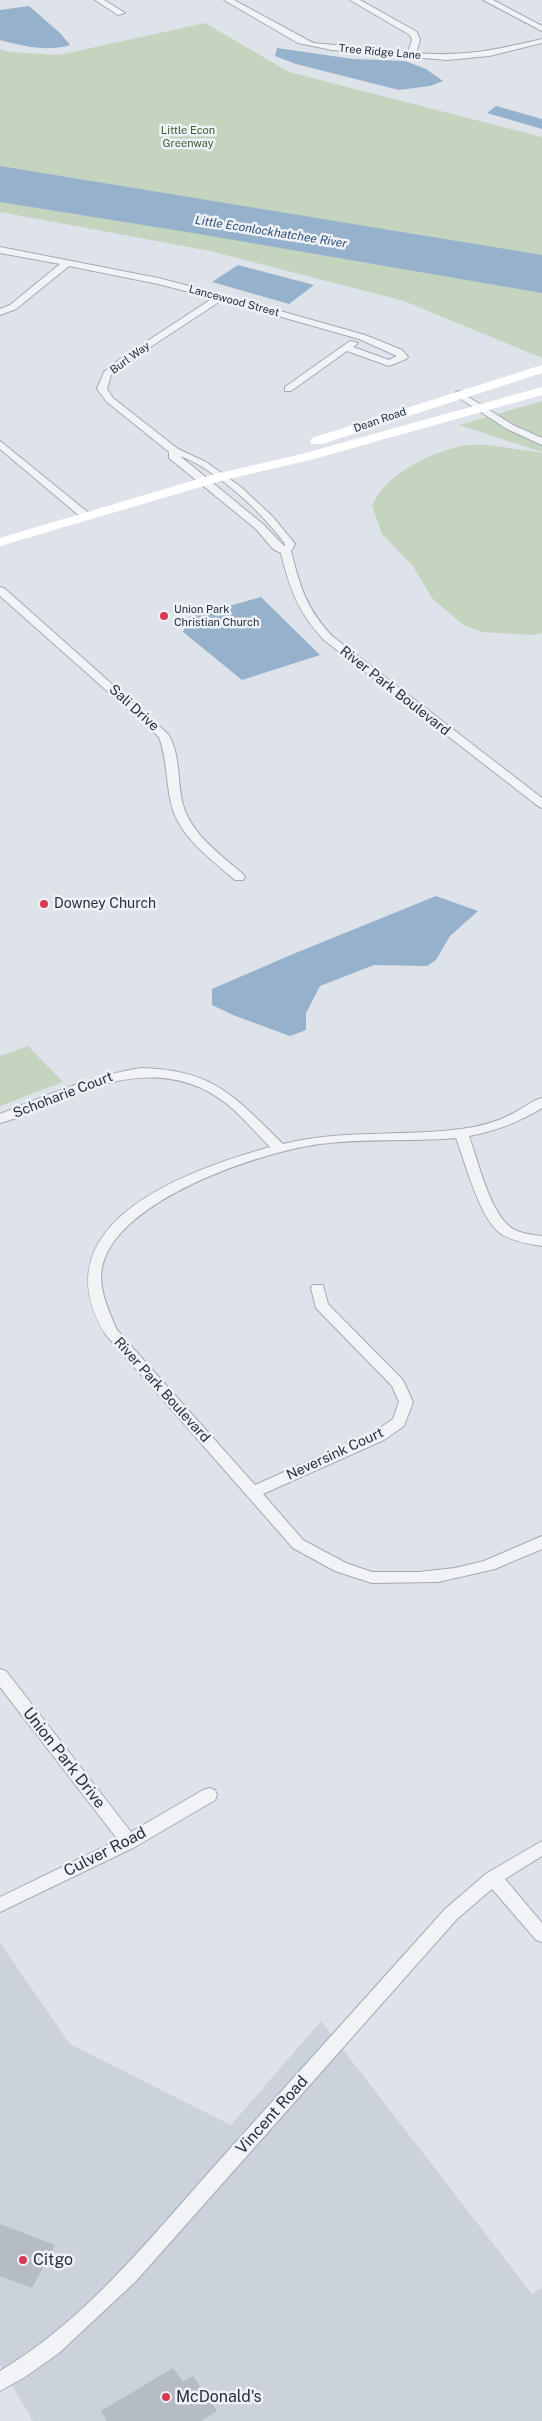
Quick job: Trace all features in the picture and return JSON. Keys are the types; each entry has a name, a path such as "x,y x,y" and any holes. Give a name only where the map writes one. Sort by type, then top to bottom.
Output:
{"main road":[{"name":"Dean Road","path":"0,542 203,482 293,449 542,368"},
{"name":"Dean Road","path":"220,476 305,457 542,391"}],"street":[{"path":"99,0 121,13"},
{"name":"Tree Ridge Lane","path":"228,0 312,45 411,55 470,57 542,41"},
{"path":"354,0 414,34 416,40 411,55"},
{"path":"489,1 503,0"},
{"path":"489,1 542,29"},
{"name":"Lancewood Street","path":"0,250 158,281 221,297 362,337 399,352 403,358 389,363 347,348"},
{"path":"0,312 13,307 67,263"},
{"name":"Burl Way","path":"220,476 182,453 174,451 110,400 102,389 107,374 123,361 221,297"},
{"path":"288,389 362,337"},
{"path":"460,394 510,428 542,442"},
{"path":"0,444 86,516"},
{"name":"Burl Way","path":"174,451 173,456 203,482"},
{"name":"River Park Boulevard","path":"220,476 275,522 290,544 286,551 298,600 311,621 328,638 542,804"},
{"path":"203,482 260,527 277,547 286,551"},
{"name":"Sali Drive","path":"0,590 164,736 171,750 178,806 185,822 196,837 239,877"},
{"name":"Schoharie Court","path":"0,1119 121,1073 146,1070 176,1073 204,1083 226,1096 280,1149"},
{"name":"River Park Boulevard","path":"542,1102 507,1122 462,1135 363,1136 319,1140 280,1149 209,1174 164,1193 128,1217 109,1239 94,1268 97,1298 111,1332 298,1544 336,1564 368,1577 417,1578 458,1574 504,1561 542,1542"},
{"path":"462,1135 493,1215 504,1229 531,1241 542,1242"},
{"name":"Neversink Court","path":"253,1492 380,1436 399,1422 406,1402 398,1384 321,1305 318,1288"},
{"name":"Union Park Drive","path":"0,1675 129,1842"},
{"name":"Culver Road","path":"0,1905 129,1842 209,1795"},
{"name":"Vincent Road","path":"0,2382 28,2366 74,2329 129,2275 451,1914 493,1878 542,1848"},
{"path":"493,1878 542,1935"}],"shaded area":[{"path":"0,1943 70,2044 231,2125 321,2021 532,2294 542,2288 542,2421 33,2421 0,2365"}],"green space":[{"name":"Little Econ Greenway","path":"205,23 289,72 542,137 542,358 404,301 210,251 0,212 0,49 10,52 59,55"},
{"path":"542,401 542,452 459,425"},
{"path":"488,445 542,453 542,633 532,635 481,632 462,624 432,598 413,566 382,534 372,506 386,485 396,476 420,461 432,455 461,446"},
{"path":"28,1046 63,1082 0,1106 0,1056"}],"water":[{"path":"29,6 61,34 70,45 44,48 0,40 0,10"},
{"path":"277,48 353,59 405,61 426,69 443,81 430,86 399,90 296,64 275,56"},
{"path":"496,106 542,119 542,129 487,113"},
{"name":"Little Econlockhatchee River","path":"0,166 542,255 542,293 0,202"},
{"path":"238,265 314,285 289,304 212,282"},
{"path":"261,597 320,655 242,680 183,632 189,617"},
{"path":"436,896 478,911 450,936 436,960 427,966 374,965 320,986 306,1013 306,1030 290,1036 233,1015 212,1005 212,989"}],"building":[{"name":"Citgo","path":"0,2224 55,2245 32,2288 0,2276"},
{"name":"McDonald's","path":"173,2368 183,2382 193,2376 217,2411 201,2421 107,2421 101,2411"}],"place":[{"name":"Union Park Christian Church","path":"164,616"},
{"name":"Downey Church","path":"44,904"},
{"name":"Citgo","path":"23,2260"},
{"name":"McDonald's","path":"166,2397"}]}
